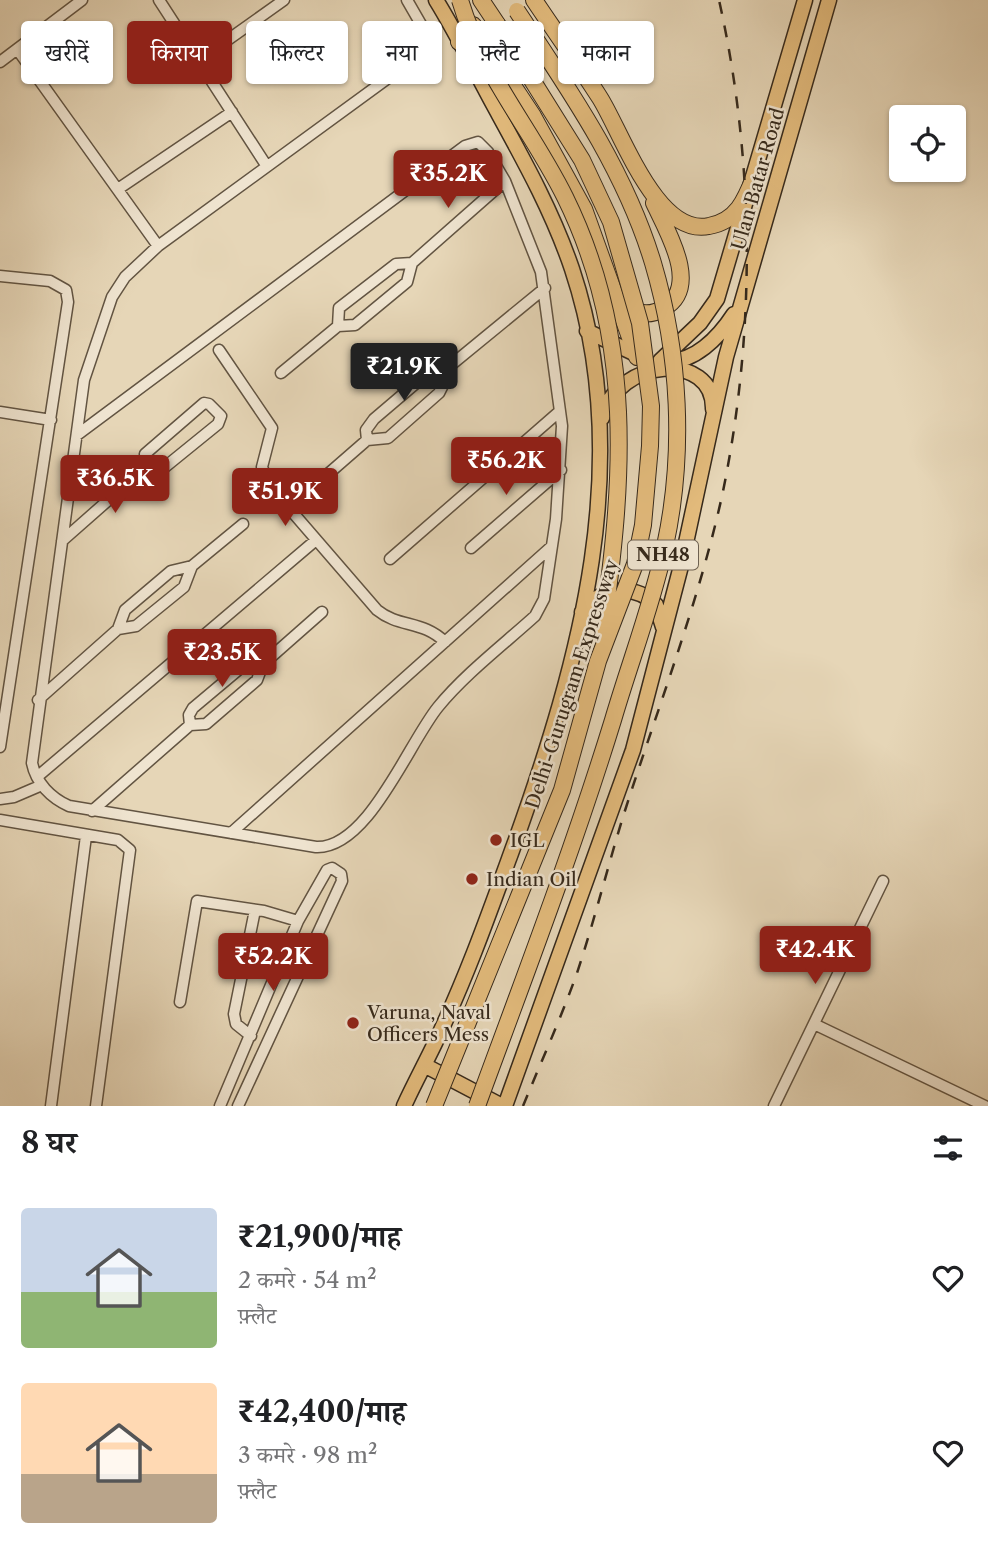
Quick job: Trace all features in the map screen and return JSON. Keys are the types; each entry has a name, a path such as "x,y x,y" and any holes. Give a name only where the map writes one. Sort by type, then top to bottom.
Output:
{"highway":[{"path":"458,0 472,21"},
{"path":"458,0 474,42 565,197 580,230 601,292 615,366 621,463 617,535 598,661"},
{"name":"Delhi-Gurugram Expressway","path":"434,1106 562,790 598,661 626,592 643,524 648,482 651,406 642,334 626,265 600,195 565,131 481,0"},
{"path":"534,0 602,100 641,175 680,269 681,288 668,306 648,314 625,305 610,284"},
{"name":"NH48","path":"477,1106 588,801 608,736 664,548 677,454 678,418 667,324 642,232 595,132 514,6"},
{"path":"513,84 554,151 584,209 637,357"},
{"path":"641,175 675,217 702,228 724,222 739,210 756,173"}],"main road":[{"path":"436,0 456,37"},
{"name":"Ulan Batar Road","path":"660,361 711,310 725,276 805,0"},
{"name":"Ulan Batar Road","path":"746,288 829,0"},
{"path":"404,1106 496,896 531,796 569,668 595,554 601,423 587,331 572,270 545,203 481,84"},
{"path":"587,331 637,357 660,361 682,359 714,340 736,312 746,288"},
{"path":"424,1065 504,1106 633,750 746,288"},
{"path":"601,423 610,398 621,384 643,371 670,369 690,372 704,384 713,402 713,418"},
{"path":"582,613 604,593 623,590 636,592 656,605 663,621 663,635"}],"street":[{"path":"0,62 82,0"},
{"path":"159,0 172,21"},
{"path":"232,37 284,0"},
{"path":"77,435 470,143 483,145 505,181 545,288 563,436 551,547 540,611 439,706 367,817 339,843 326,848 92,811 57,801 39,781 32,763 38,699 83,380 101,324 125,277 158,246 421,53 426,33 407,0"},
{"path":"17,49 158,246"},
{"path":"213,84 266,165"},
{"path":"118,189 232,112"},
{"path":"281,373 338,326 355,325 407,282 412,263 505,181"},
{"path":"338,326 339,309 396,264 412,263"},
{"path":"0,276 50,281 62,286 68,295 51,420 4,682 0,747"},
{"path":"367,440 366,430 374,419 428,373 444,370 545,288"},
{"path":"219,350 272,428 262,467 269,485 384,616 427,627 444,642"},
{"path":"305,494 367,440 385,440 439,393 444,383 444,370"},
{"path":"204,403 209,404 221,416 218,424 165,467 156,470 147,466 145,454 204,403"},
{"path":"390,559 560,411"},
{"path":"0,412 51,420"},
{"path":"62,541 147,466"},
{"path":"471,548 561,470"},
{"path":"118,629 136,626 184,587 192,566 243,524"},
{"path":"0,799 14,797 39,781 316,540"},
{"path":"231,833 551,547"},
{"path":"38,699 118,629 125,610 176,568 192,566"},
{"path":"92,811 190,725 206,724 257,680 263,664 322,612"},
{"path":"190,725 189,715 193,709 243,666 252,662 263,664"},
{"path":"0,820 118,840 128,847 131,854 96,1106"},
{"path":"51,1106 86,836"},
{"path":"237,1106 342,881 326,848"},
{"path":"220,1106 298,921 327,870 335,869"},
{"path":"774,1106 883,881"},
{"path":"180,1002 196,902 255,910 298,921"},
{"path":"251,1036 236,1024 234,1018 255,910"},
{"path":"243,964 276,974"},
{"path":"814,1024 985,1106"},
{"path":"236,1071 252,1074"}],"railway":[{"path":"523,1106 577,973 624,815 692,608 722,496 733,435 745,310 745,185 731,61 719,0"}],"place":[{"name":"IGL","path":"496,840"},
{"name":"Indian Oil","path":"472,879"},
{"name":"Varuna, Naval Officers Mess","path":"353,1023"}]}
